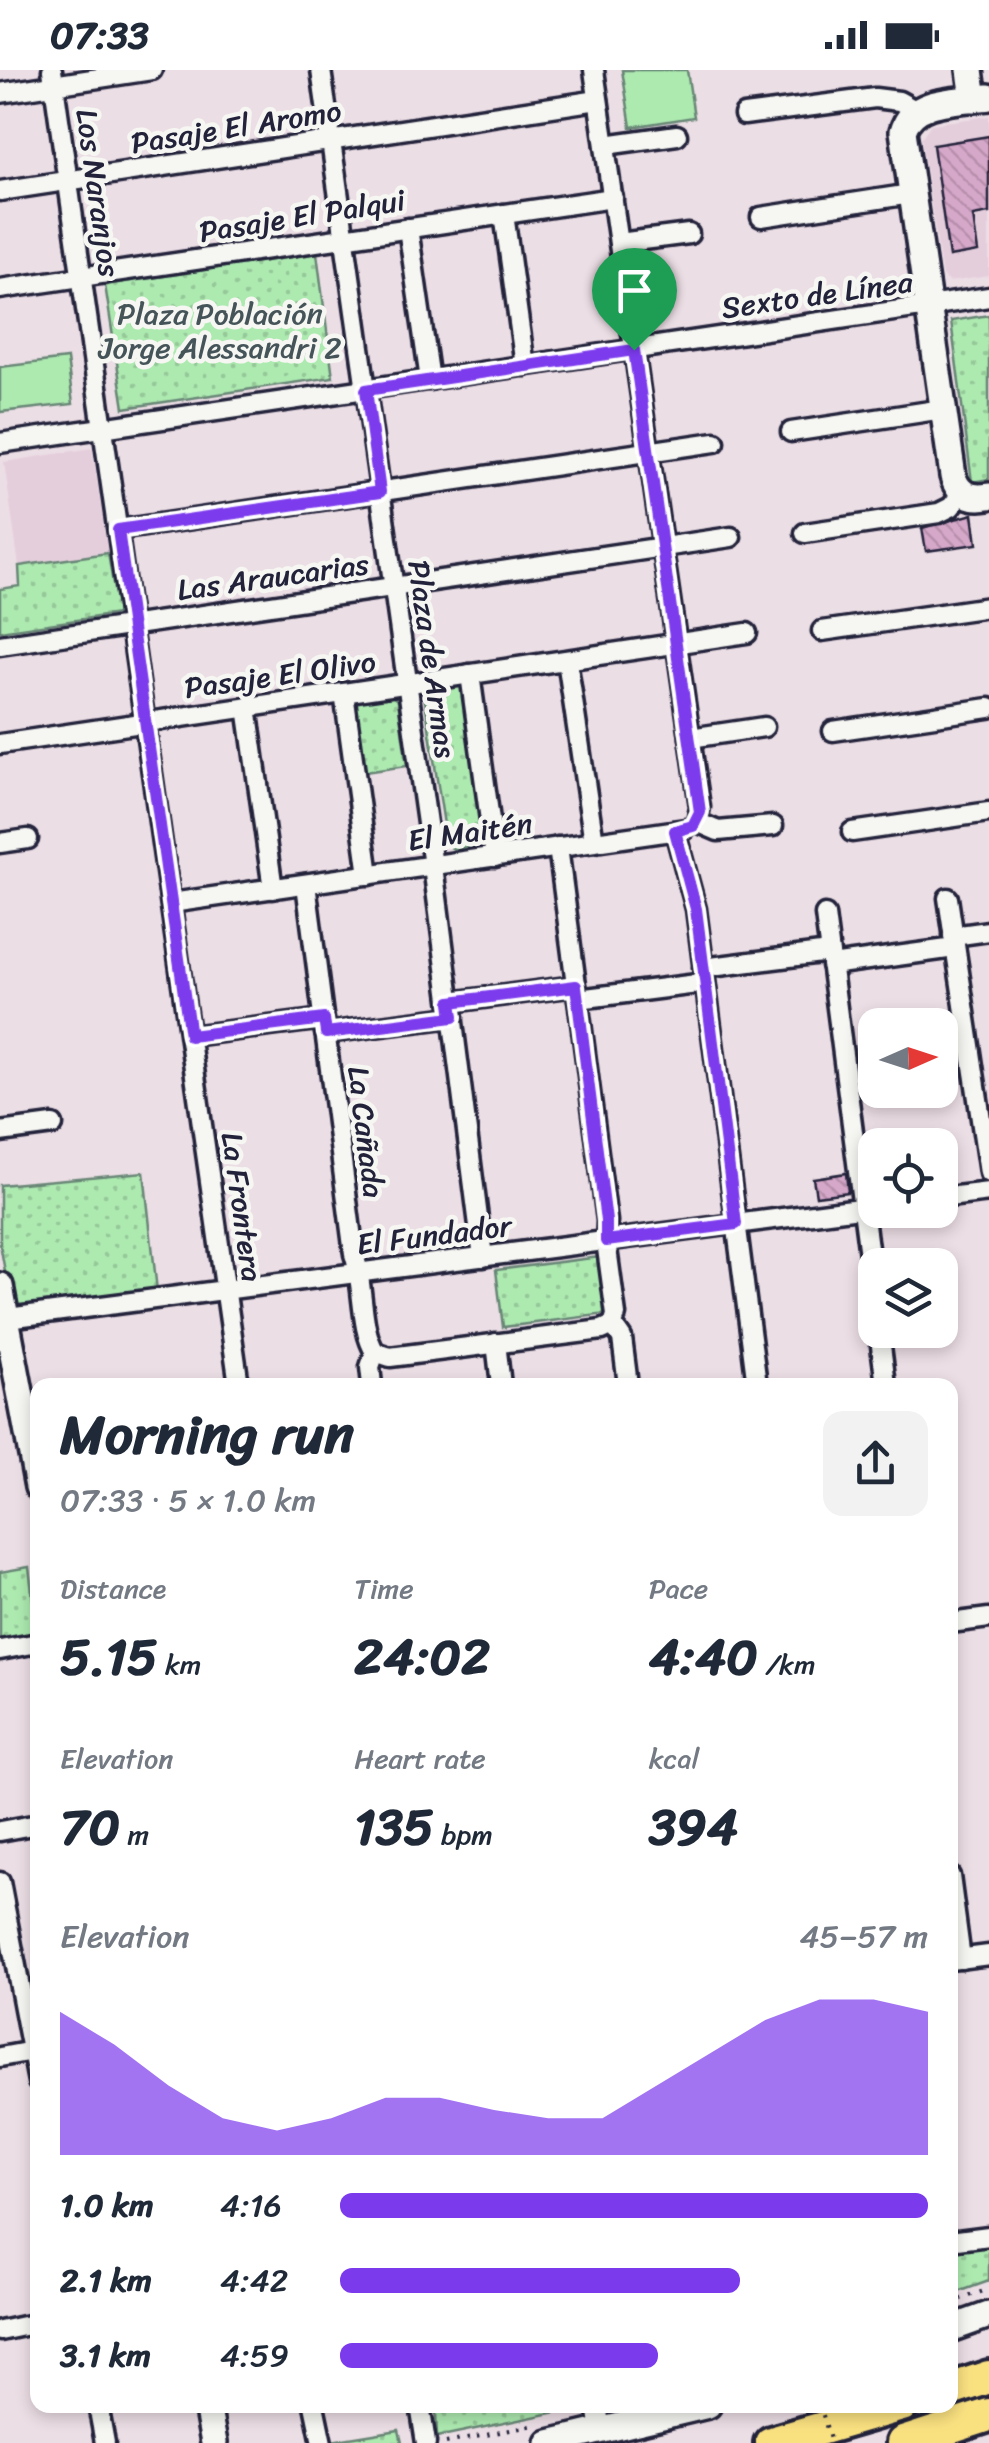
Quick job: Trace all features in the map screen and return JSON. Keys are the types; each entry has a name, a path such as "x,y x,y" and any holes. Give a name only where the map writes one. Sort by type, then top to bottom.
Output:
{"highway":[{"path":"958,2387 989,2377"},
{"path":"771,2443 874,2413"},
{"path":"903,2443 989,2415"}],"street":[{"path":"0,93 54,77 152,70"},
{"name":"Plaza de Armas","path":"320,70 434,866 483,1256"},
{"path":"594,70 690,738 700,812 697,822 718,831 773,826"},
{"path":"970,70 982,98 915,110 903,131 954,483 975,498 989,496"},
{"name":"Los Naranjos","path":"54,77 190,1036"},
{"path":"744,114 883,98 915,110"},
{"name":"Pasaje El Aromo","path":"0,190 598,100"},
{"path":"605,145 677,135"},
{"path":"761,218 912,194"},
{"name":"Pasaje El Palqui","path":"0,289 612,198"},
{"path":"504,214 524,366"},
{"path":"408,228 430,380"},
{"path":"619,243 689,234"},
{"name":"Sexto de Línea","path":"0,444 989,297"},
{"path":"791,432 943,409"},
{"path":"118,530 715,442"},
{"path":"804,533 939,512 951,506 962,492"},
{"name":"Las Araucarias","path":"0,645 731,537"},
{"path":"822,630 989,607"},
{"name":"Pasaje El Olivo","path":"0,744 747,634"},
{"path":"567,660 594,842"},
{"path":"470,674 495,857"},
{"path":"344,693 369,875"},
{"path":"247,708 273,888"},
{"path":"833,731 989,708"},
{"path":"690,738 764,728"},
{"path":"852,832 989,812"},
{"name":"El Maitén","path":"171,903 675,831 697,822"},
{"path":"675,831 696,909 756,1378"},
{"path":"0,844 28,839"},
{"path":"558,848 606,1221 616,1314 613,1325 622,1338 627,1378"},
{"name":"La Cañada","path":"306,884 354,1254 375,1352 371,1378"},
{"path":"948,898 989,1173"},
{"path":"824,915 858,1137"},
{"path":"190,1036 325,1026 954,942 989,931"},
{"name":"La Frontera","path":"190,1036 237,1378"},
{"path":"0,1132 53,1125"},
{"path":"958,1196 989,1192"},
{"name":"El Fundador","path":"3,1319 858,1208"},
{"path":"0,1286 3,1319 30,1449"},
{"path":"375,1352 390,1356 602,1330 613,1325"},
{"path":"496,1343 500,1378"},
{"path":"881,1348 885,1378"},
{"path":"958,1622 989,1618"},
{"path":"0,1650 30,1644"},
{"path":"0,1831 30,1825"},
{"path":"0,1882 30,2027"},
{"path":"958,1959 989,1954"},
{"path":"0,2058 30,2052"},
{"path":"958,2241 989,2236"},
{"path":"958,2326 989,2315"},
{"path":"0,2331 30,2325"},
{"path":"99,2413 105,2443"},
{"path":"208,2413 214,2443"},
{"path":"316,2413 322,2443"},
{"path":"421,2413 426,2443"},
{"path":"549,2443 599,2418 640,2413"}],"path":[{"path":"958,2300 989,2288"},
{"path":"822,2413 831,2443"}],"shaded area":[{"path":"989,116 989,276 949,282 942,276 921,138 931,124"},
{"path":"92,448 108,553 19,566 4,462"}],"green space":[{"path":"622,70 687,70 694,117 631,127"},
{"name":"Plaza Población Jorge Alessandri 2","path":"317,253 333,377 124,408 105,285"},
{"path":"989,315 989,479 972,482 951,321"},
{"path":"67,359 73,404 0,412 0,367"},
{"path":"108,553 118,614 0,631 0,589 20,586 19,566"},
{"path":"463,684 487,844 453,849 447,844 423,688"},
{"path":"390,694 398,701 407,766 364,772 354,699"},
{"path":"144,1172 157,1291 12,1310 0,1244 0,1185"},
{"path":"600,1257 607,1314 503,1327 496,1270"},
{"path":"29,1567 30,1635 0,1640 0,1572"},
{"path":"989,2244 989,2281 958,2292 958,2248"},
{"path":"436,2413 552,2413 437,2437"},
{"path":"399,2430 402,2443 331,2441"}],"building":[{"path":"989,136 989,213 973,216 978,252 949,257 933,145"},
{"path":"973,514 977,544 926,551 922,528"},
{"path":"846,1173 848,1192 816,1196 813,1178"}],"route":[{"path":"634,350 700,812 693,826 675,831 696,909 736,1224 606,1241 576,986 451,1002 453,1017 326,1033 324,1019 190,1036 118,530 380,492 366,390 634,350"}]}
